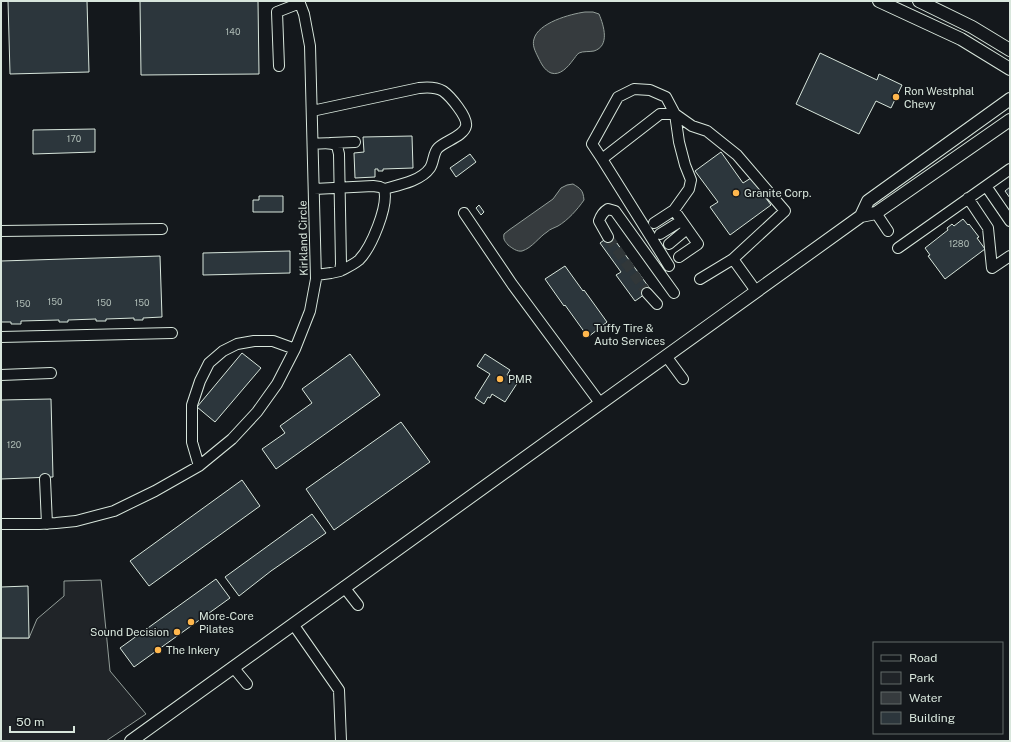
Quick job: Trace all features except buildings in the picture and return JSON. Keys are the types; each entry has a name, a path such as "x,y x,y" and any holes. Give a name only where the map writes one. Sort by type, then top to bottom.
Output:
{"main road":[{"path":"880,1 961,39 1010,69"},
{"path":"919,1 972,27 1010,50"},
{"path":"996,41 1010,42"},
{"path":"861,216 868,201 1010,99"},
{"path":"131,741 861,216 876,213 1010,120"}],"street":[{"path":"279,66 277,12 300,2"},
{"name":"Kirkland Circle","path":"1,524 47,524 76,521 114,511 155,491 199,466 232,439 257,412 277,384 295,349 310,311 316,279 310,46 304,14 300,2"},
{"path":"312,111 419,88 433,87 443,91 453,100 462,112 467,125 459,135 437,149 430,168 422,176 407,183 384,189 380,186 314,189"},
{"path":"654,223 674,210 689,189 691,180 685,165 675,114 666,97 650,90 634,89 618,97 592,144 669,266"},
{"path":"602,159 660,114 675,114 692,126 707,131 737,155 786,211 734,259 700,279"},
{"path":"313,144 355,142"},
{"path":"331,143 337,146 339,154 341,267"},
{"path":"898,248 1010,169"},
{"path":"986,186 1010,221"},
{"path":"316,275 331,273 341,267 358,261 365,253 372,241 382,213 385,194 384,189"},
{"path":"968,198 988,228 992,268 1010,256"},
{"path":"608,237 600,221 604,211 608,209 615,211 674,293"},
{"path":"674,210 698,244 674,251 684,225"},
{"path":"464,213 512,284 600,403"},
{"path":"876,213 888,231"},
{"path":"660,234 684,225"},
{"path":"1,231 162,229"},
{"path":"734,259 756,291"},
{"path":"647,293 657,304"},
{"path":"1,337 172,333"},
{"path":"199,466 192,442 192,405 200,381 209,363 223,351 237,344 254,341 273,341 295,349"},
{"path":"666,356 683,379"},
{"path":"1,375 51,373"},
{"path":"45,479 47,524"},
{"path":"344,587 358,605"},
{"path":"293,624 339,690 341,741"},
{"path":"233,667 248,684"}],"green space":[{"path":"101,580 110,671 146,714 106,741 1,741 1,638 29,638 37,619 64,596 64,581"}],"water":[{"path":"585,12 599,14 604,30 604,40 602,45 594,51 579,53 561,72 554,74 549,72 542,64 534,48 533,41 537,33 555,20"},
{"path":"573,184 581,190 584,200 569,218 562,224 548,231 526,250 518,251 508,245 504,239 504,234 553,199 561,188"}],"tunnel":[{"path":"608,237 647,293"}],"place":[{"name":"Ron Westphal Chevy","path":"896,97"},
{"name":"Granite Corp.","path":"736,193"},
{"name":"Tuffy Tire & Auto Services","path":"586,334"},
{"name":"PMR","path":"500,379"},
{"name":"More-Core Pilates","path":"191,622"},
{"name":"Sound Decision","path":"177,632"},
{"name":"The Inkery","path":"158,650"}]}
